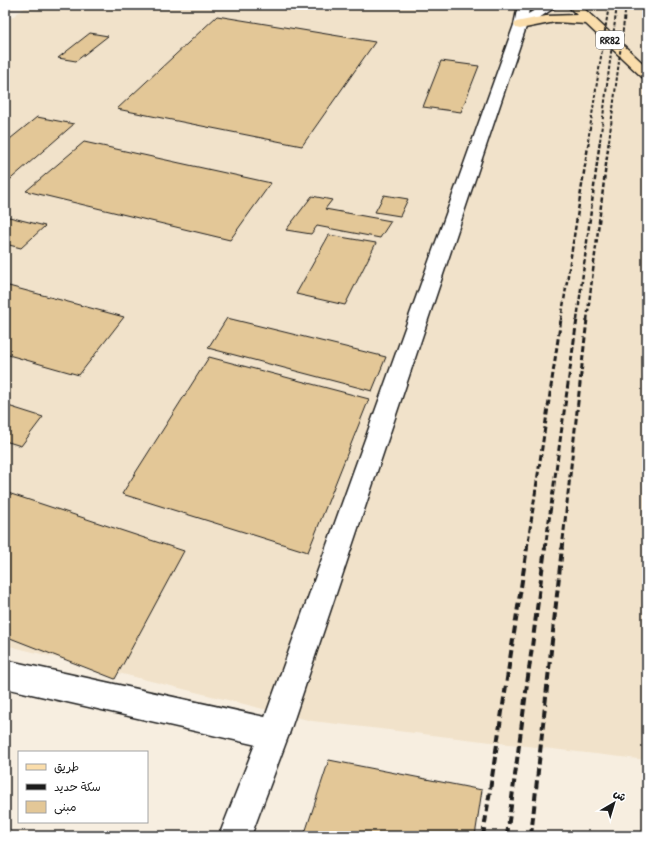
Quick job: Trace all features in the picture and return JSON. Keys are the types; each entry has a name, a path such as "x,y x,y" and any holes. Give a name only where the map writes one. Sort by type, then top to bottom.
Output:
{"main road":[{"path":"522,15 552,5"},
{"name":"RR82","path":"573,5 647,74"},
{"path":"522,15 591,21"},
{"path":"235,836 274,734 522,15"},
{"path":"5,674 274,734"}],"shaded area":[{"path":"29,5 647,5 647,760 312,721 5,645 5,22"}],"building":[{"path":"217,16 375,42 302,146 117,109"},
{"path":"90,33 108,36 76,61 58,58"},
{"path":"441,61 479,66 461,112 423,107"},
{"path":"37,117 74,124 5,184 5,143"},
{"path":"84,142 271,183 230,240 26,191"},
{"path":"384,195 408,199 400,216 375,212"},
{"path":"312,196 332,200 325,209 391,221 380,238 317,226 311,234 286,230"},
{"path":"5,216 45,226 21,248 5,244"},
{"path":"329,235 376,243 345,305 296,294"},
{"path":"5,285 124,317 79,375 5,354"},
{"path":"227,318 386,357 372,391 208,348"},
{"path":"209,357 369,399 308,552 122,494"},
{"path":"5,405 43,417 21,446 5,441"},
{"path":"5,492 184,551 115,679 5,636"},
{"path":"329,760 482,790 475,836 304,836"}],"railway":[{"path":"588,141 609,5"},
{"path":"600,141 617,5"},
{"path":"609,141 626,5"},
{"path":"561,320 589,140"},
{"path":"577,320 600,140"},
{"path":"587,320 609,140"},
{"path":"527,549 561,319"},
{"path":"545,549 577,319"},
{"path":"562,549 587,319"},
{"path":"483,836 527,548"},
{"path":"507,836 545,548"},
{"path":"531,836 562,548"}]}
